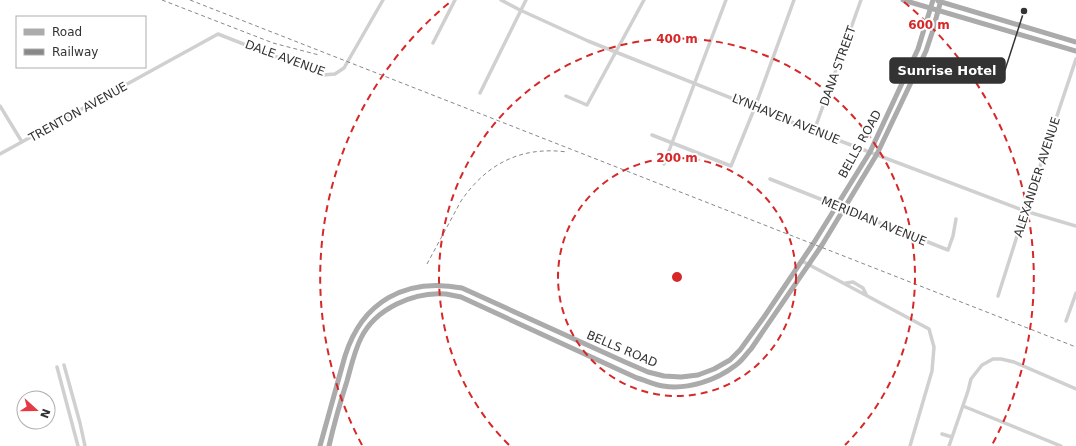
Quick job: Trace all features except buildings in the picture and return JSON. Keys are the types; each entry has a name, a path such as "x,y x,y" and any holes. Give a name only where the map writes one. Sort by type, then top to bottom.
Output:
{"main road":[{"path":"903,0 1076,51"},
{"path":"937,0 1076,42"},
{"name":"BELLS ROAD","path":"320,446 350,341 358,326 371,311 386,298 420,287 447,285 462,288 648,372 664,376 681,377 698,375 714,369 730,360 750,338 802,260 870,152 916,56 931,8 937,0"},
{"name":"BELLS ROAD","path":"328,446 354,356 364,333 374,320 388,310 401,302 419,296 445,294 461,297 636,378 663,386 682,386 699,383 726,372 738,364 751,349 809,264 877,154 926,51 938,10 937,0"},
{"path":"493,311 496,304"},
{"path":"764,317 770,322"},
{"path":"596,359 600,351"},
{"path":"335,391 343,393"}],"street":[{"name":"DALE AVENUE","path":"218,34 323,75 335,74 344,68 383,0"},
{"path":"433,43 455,0"},
{"name":"LYNHAVEN AVENUE","path":"501,0 588,41 814,131 1025,211 1076,226"},
{"path":"480,93 526,0"},
{"path":"566,96 587,105 644,0"},
{"path":"664,164 726,0"},
{"path":"652,135 731,166 755,107 794,0"},
{"name":"DANA STREET","path":"814,131 861,0"},
{"name":"TRENTON AVENUE","path":"0,154 218,34"},
{"name":"ALEXANDER AVENUE","path":"998,296 1076,59"},
{"path":"0,106 22,142"},
{"name":"MERIDIAN AVENUE","path":"770,179 948,250 956,219"},
{"path":"802,260 846,283 853,282 863,288 866,294 929,329 934,347 932,372 910,446"},
{"path":"1066,321 1076,293"},
{"path":"949,446 973,375 982,365 993,359 1014,362 1076,389"},
{"path":"64,365 85,446"},
{"path":"57,367 78,446"},
{"path":"962,408 1061,446"},
{"path":"942,434 952,437"}],"railway":[{"path":"162,0 273,43 319,55"},
{"path":"190,0 1076,347"},
{"path":"427,264 461,201 482,176 494,167 521,155 535,152 567,152"}],"place":[{"name":"Sunrise Hotel","path":"1024,11"}]}
